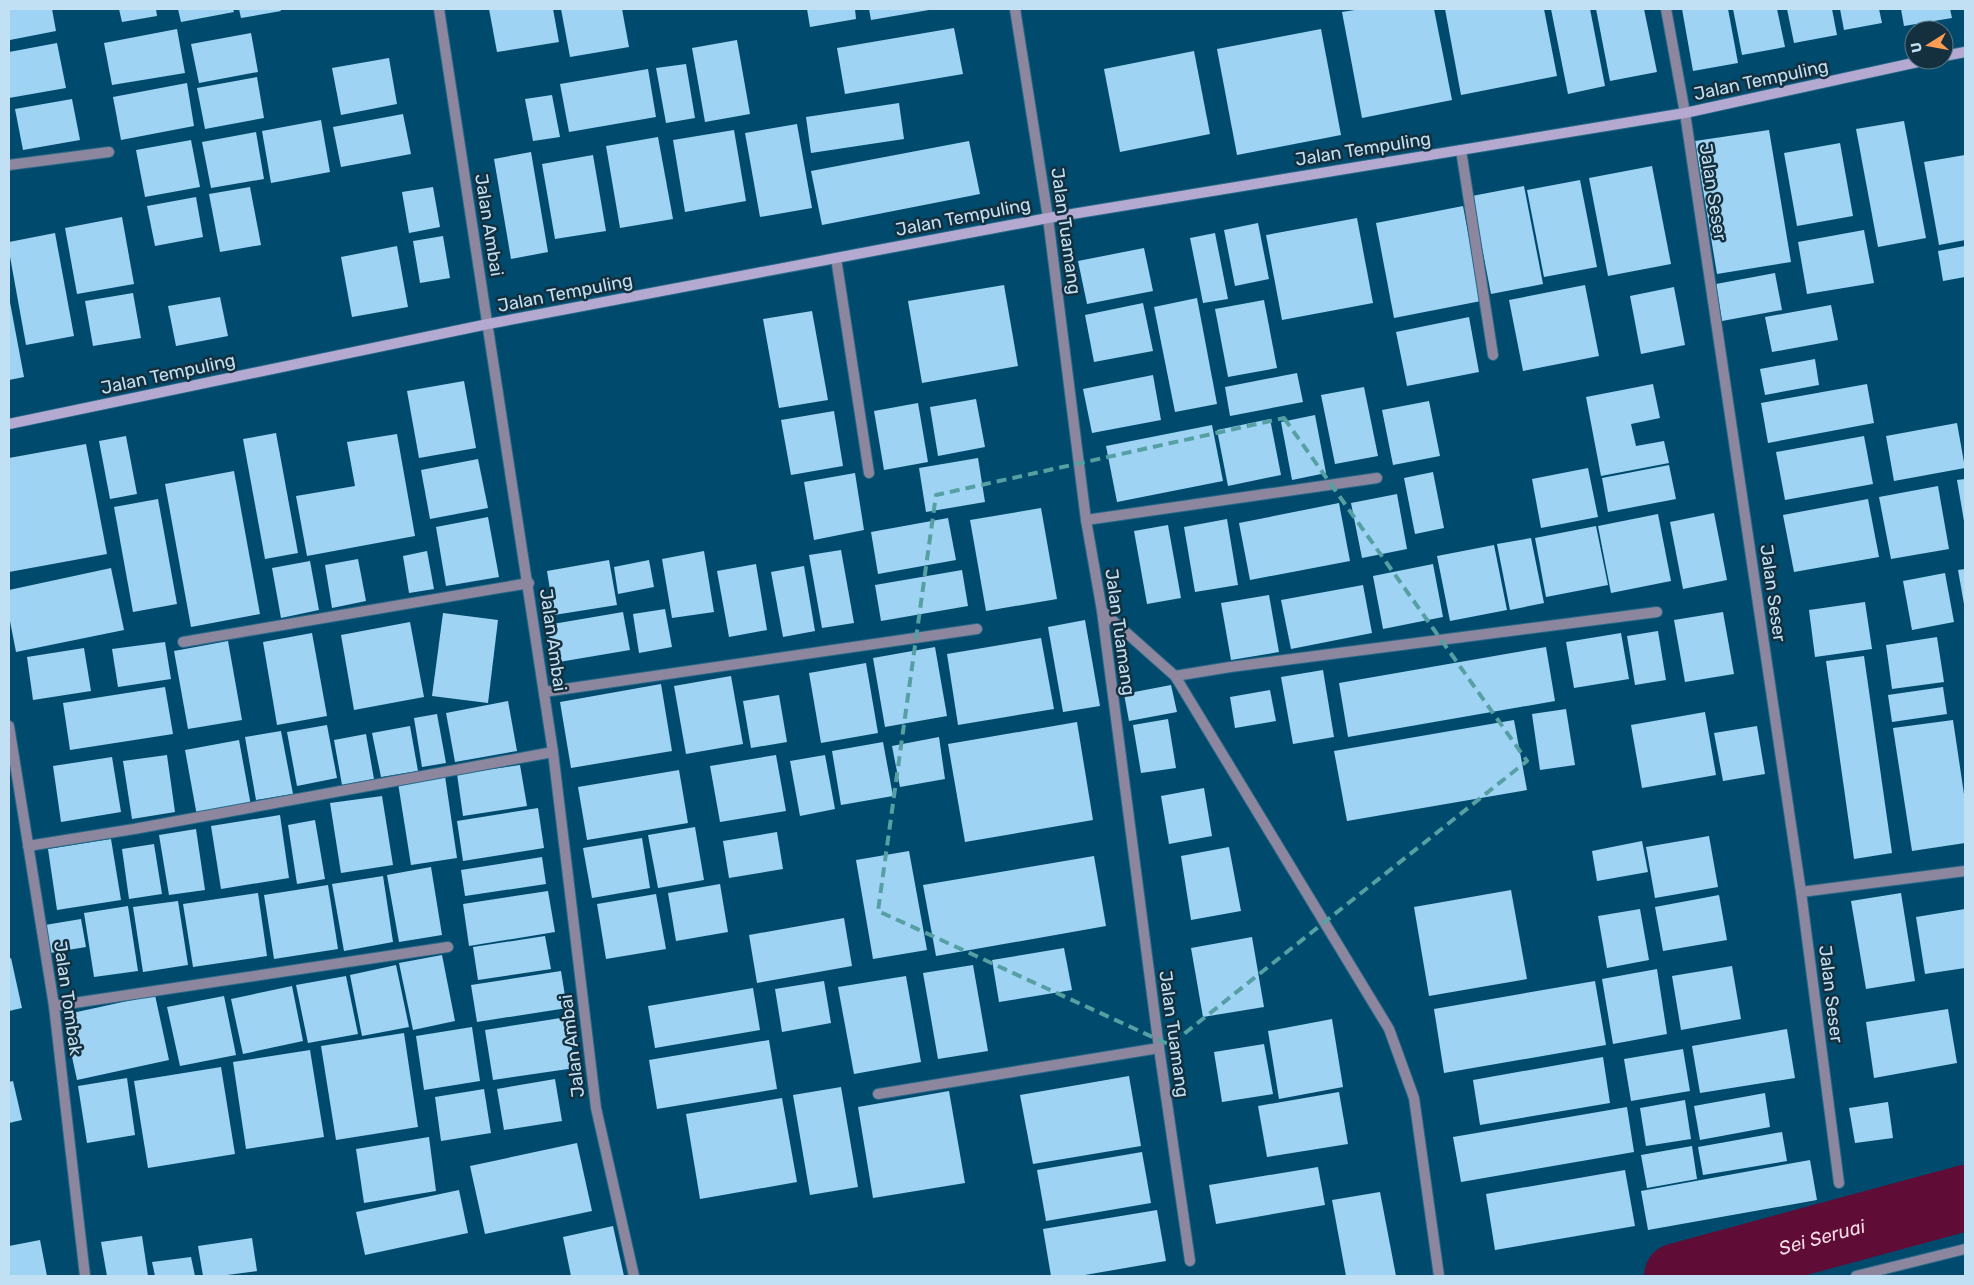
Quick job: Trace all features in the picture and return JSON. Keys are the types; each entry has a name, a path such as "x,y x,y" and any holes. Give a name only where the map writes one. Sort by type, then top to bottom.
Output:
{"street":[{"name":"Jalan Ambai","path":"439,9 553,752 596,1108 634,1276"},
{"name":"Jalan Tuamang","path":"1015,9 1048,218 1086,520 1102,611 1159,1048 1190,1261"},
{"name":"Jalan Seser","path":"1666,9 1685,113 1801,892 1839,1183"},
{"name":"Jalan Tempuling","path":"9,424 488,324 836,258 1048,218 1685,113 1904,65"},
{"path":"1461,150 1494,355"},
{"path":"9,165 109,152"},
{"path":"836,258 869,473"},
{"path":"1086,520 1377,478"},
{"path":"183,642 528,583"},
{"path":"1102,611 1175,676 1389,1029 1414,1098 1439,1276"},
{"path":"1175,676 1230,667 1657,612"},
{"path":"544,692 977,629"},
{"name":"Jalan Tombak","path":"9,726 54,1006 85,1276"},
{"path":"28,846 134,829 553,752"},
{"path":"1801,892 1965,872"},
{"path":"54,1006 448,947"},
{"path":"878,1094 1159,1048"},
{"path":"1856,1276 1965,1249"}],"highlighted area":[{"path":"1284,418 1527,761 1170,1045 878,911 936,495"}],"building":[{"path":"9,9 52,9 56,31 10,40"},
{"path":"119,9 156,9 157,16 122,22"},
{"path":"178,9 233,9 234,12 181,22"},
{"path":"239,9 280,9 281,11 241,18"},
{"path":"489,9 553,9 559,42 497,52"},
{"path":"561,9 622,9 629,47 570,57"},
{"path":"807,9 855,9 856,19 810,27"},
{"path":"869,9 929,9 929,10 871,20"},
{"path":"1361,9 1434,9 1452,100 1362,118 1342,12"},
{"path":"1445,9 1544,9 1557,76 1461,95"},
{"path":"1551,9 1590,9 1605,86 1568,94"},
{"path":"1596,9 1644,9 1657,72 1610,81"},
{"path":"1682,9 1728,9 1738,63 1693,71"},
{"path":"1733,9 1777,9 1785,47 1742,55"},
{"path":"1787,9 1832,9 1837,35 1794,43"},
{"path":"1840,9 1879,9 1882,23 1844,30"},
{"path":"1901,9 1950,9 1952,18 1904,20 1904,26"},
{"path":"954,28 963,74 845,94 837,48"},
{"path":"177,29 185,73 112,85 104,43"},
{"path":"1321,29 1341,135 1237,155 1217,49"},
{"path":"251,33 258,72 199,83 191,44"},
{"path":"737,40 750,114 705,122 692,48"},
{"path":"57,43 66,88 9,98 9,52"},
{"path":"1194,51 1210,134 1120,152 1104,69"},
{"path":"389,58 397,104 341,115 332,68"},
{"path":"686,64 695,118 666,123 656,68"},
{"path":"648,69 656,117 569,132 560,84"},
{"path":"257,77 264,118 205,129 197,88"},
{"path":"187,83 194,126 121,140 113,97"},
{"path":"552,95 560,137 533,141 525,99"},
{"path":"72,99 80,140 23,150 15,109"},
{"path":"899,103 904,139 811,153 806,117"},
{"path":"403,114 411,154 341,167 333,127"},
{"path":"321,120 330,172 271,183 262,131"},
{"path":"1904,121 1926,238 1878,247 1856,129"},
{"path":"797,124 812,208 760,217 745,133"},
{"path":"734,130 746,201 685,212 673,140"},
{"path":"1769,130 1791,262 1717,274 1695,141"},
{"path":"256,132 264,179 211,188 202,142"},
{"path":"658,137 673,219 620,228 606,146"},
{"path":"191,140 200,187 145,197 136,150"},
{"path":"969,141 980,194 822,225 811,171"},
{"path":"1840,143 1853,216 1797,226 1784,153"},
{"path":"531,152 548,252 511,259 494,159"},
{"path":"593,155 606,231 555,239 542,164"},
{"path":"1965,155 1965,240 1939,245 1924,162"},
{"path":"1652,166 1671,264 1608,276 1589,178"},
{"path":"1580,180 1597,267 1544,277 1527,190"},
{"path":"1524,186 1543,284 1491,294 1472,196"},
{"path":"250,187 261,245 220,252 209,194"},
{"path":"433,187 440,227 409,233 402,192"},
{"path":"196,197 203,237 155,246 147,206"},
{"path":"1463,206 1481,301 1394,318 1376,223"},
{"path":"122,217 134,284 77,294 65,228"},
{"path":"1357,218 1373,303 1282,320 1266,235"},
{"path":"1258,223 1269,279 1235,286 1224,230"},
{"path":"1864,230 1874,283 1807,294 1798,242"},
{"path":"55,233 74,336 26,345 9,242"},
{"path":"1215,233 1228,299 1203,303 1190,238"},
{"path":"443,236 450,278 420,283 413,241"},
{"path":"397,246 408,307 352,317 341,257"},
{"path":"1965,246 1965,277 1943,281 1938,251"},
{"path":"1144,248 1153,291 1087,304 1078,261"},
{"path":"1775,273 1782,310 1722,321 1716,284"},
{"path":"1004,285 1018,366 922,383 908,301"},
{"path":"1585,285 1599,356 1523,371 1509,300"},
{"path":"1674,287 1685,345 1641,354 1630,296"},
{"path":"133,293 141,338 93,346 85,301"},
{"path":"9,297 24,377 9,380"},
{"path":"220,297 228,336 176,346 168,306"},
{"path":"1197,298 1217,404 1175,412 1154,307"},
{"path":"1264,300 1277,368 1228,377 1215,309"},
{"path":"1143,303 1153,351 1094,362 1085,315"},
{"path":"1831,305 1838,340 1772,352 1765,317"},
{"path":"812,311 828,400 779,408 763,319"},
{"path":"1469,317 1479,372 1407,386 1396,332"},
{"path":"1815,359 1819,385 1765,395 1760,369"},
{"path":"1297,373 1303,402 1230,416 1225,387"},
{"path":"1153,375 1161,420 1092,433 1083,389"},
{"path":"464,381 476,448 419,458 407,391"},
{"path":"1653,384 1660,418 1631,424 1636,446 1664,441 1669,463 1601,476 1586,397"},
{"path":"1867,384 1874,423 1768,443 1761,403"},
{"path":"1364,387 1378,456 1335,464 1321,395"},
{"path":"976,399 985,447 938,456 930,407"},
{"path":"1429,401 1440,456 1393,465 1382,410"},
{"path":"918,403 928,462 884,470 874,411"},
{"path":"834,411 843,466 791,475 781,420"},
{"path":"1315,415 1326,473 1292,480 1281,422"},
{"path":"1270,419 1281,475 1228,486 1217,430"},
{"path":"1957,423 1965,468 1894,481 1886,436"},
{"path":"1212,425 1223,481 1117,502 1106,446"},
{"path":"276,433 298,553 265,559 243,439"},
{"path":"397,434 415,536 307,556 296,496 355,486 347,442"},
{"path":"126,436 137,494 110,499 99,441"},
{"path":"1864,436 1873,484 1785,500 1776,452"},
{"path":"86,444 107,554 9,572 9,458"},
{"path":"978,458 985,502 926,512 919,468"},
{"path":"478,459 488,508 430,519 421,470"},
{"path":"1669,465 1676,499 1608,512 1602,478"},
{"path":"1588,468 1598,517 1541,528 1532,479"},
{"path":"234,471 260,614 191,627 165,484"},
{"path":"1433,472 1444,528 1415,534 1404,478"},
{"path":"855,473 864,530 814,540 804,482"},
{"path":"1965,479 1965,521 1964,521 1957,480"},
{"path":"1938,486 1949,549 1891,559 1879,497"},
{"path":"1397,494 1407,549 1362,558 1351,503"},
{"path":"158,499 177,604 133,612 114,507"},
{"path":"1868,499 1879,557 1794,572 1783,515"},
{"path":"1339,503 1350,561 1250,580 1239,523"},
{"path":"1041,508 1057,599 986,611 970,520"},
{"path":"1714,513 1727,580 1683,589 1670,522"},
{"path":"1658,514 1671,581 1611,593 1598,526"},
{"path":"488,517 499,577 446,586 436,527"},
{"path":"948,518 956,560 878,574 871,532"},
{"path":"1227,519 1238,585 1195,592 1184,527"},
{"path":"1168,525 1181,598 1147,604 1134,531"},
{"path":"1596,526 1608,585 1546,597 1535,538"},
{"path":"1531,538 1544,603 1510,610 1497,544"},
{"path":"1494,545 1507,610 1450,621 1437,556"},
{"path":"841,550 854,623 822,628 809,555"},
{"path":"427,551 434,589 409,593 403,556"},
{"path":"704,551 714,612 672,618 662,559"},
{"path":"358,559 366,601 332,608 325,565"},
{"path":"609,560 617,605 554,615 547,571"},
{"path":"649,560 654,587 618,594 614,567"},
{"path":"310,561 319,610 281,618 272,568"},
{"path":"756,564 767,630 729,637 717,571"},
{"path":"1433,564 1443,617 1383,629 1373,576"},
{"path":"804,566 815,631 783,637 771,572"},
{"path":"111,568 124,630 16,652 9,616 9,590"},
{"path":"1965,569 1965,604 1964,604 1958,570"},
{"path":"962,570 968,606 881,621 875,585"},
{"path":"1945,573 1954,622 1912,630 1903,581"},
{"path":"1363,585 1372,633 1291,649 1281,600"},
{"path":"1269,595 1279,652 1231,660 1221,603"},
{"path":"1865,602 1872,649 1815,657 1809,610"},
{"path":"665,609 672,647 639,653 633,614"},
{"path":"623,612 630,650 553,663 547,625"},
{"path":"1723,612 1734,674 1685,682 1674,620"},
{"path":"443,613 498,620 488,703 432,696"},
{"path":"1085,620 1100,706 1063,712 1048,627"},
{"path":"410,622 424,697 354,710 341,635"},
{"path":"1658,631 1666,680 1635,685 1627,636"},
{"path":"312,633 327,716 277,725 263,642"},
{"path":"1621,633 1629,679 1574,688 1566,642"},
{"path":"1937,637 1944,682 1892,689 1886,645"},
{"path":"1041,638 1054,709 958,725 947,654"},
{"path":"228,641 242,720 188,729 174,651"},
{"path":"165,642 171,679 118,687 112,649"},
{"path":"935,647 947,716 885,727 873,658"},
{"path":"1546,647 1555,701 1348,737 1339,683"},
{"path":"84,648 91,691 33,700 27,657"},
{"path":"1864,656 1892,853 1854,859 1826,661"},
{"path":"866,663 878,733 821,743 809,673"},
{"path":"1323,670 1334,737 1293,744 1281,677"},
{"path":"731,676 743,744 686,754 674,686"},
{"path":"661,684 672,751 571,768 560,702"},
{"path":"1171,685 1177,712 1129,721 1124,694"},
{"path":"165,687 173,734 70,750 63,703"},
{"path":"1943,687 1947,714 1892,722 1888,695"},
{"path":"1270,690 1276,721 1235,728 1230,697"},
{"path":"779,695 787,742 751,748 743,701"},
{"path":"508,701 517,751 455,762 446,713"},
{"path":"1566,709 1575,765 1540,770 1532,714"},
{"path":"1705,712 1716,775 1642,788 1631,725"},
{"path":"437,714 446,763 422,767 414,718"},
{"path":"1168,719 1176,768 1141,773 1133,725"},
{"path":"1514,720 1527,790 1347,821 1334,751"},
{"path":"1953,720 1965,801 1965,843 1912,851 1893,728"},
{"path":"1077,722 1093,820 965,842 948,744"},
{"path":"327,725 337,778 297,786 287,732"},
{"path":"410,726 418,771 381,777 372,733"},
{"path":"1757,726 1765,774 1723,781 1714,733"},
{"path":"281,731 293,794 256,800 245,737"},
{"path":"366,734 374,779 342,785 334,740"},
{"path":"939,737 945,779 900,787 892,746"},
{"path":"239,740 251,806 197,816 185,750"},
{"path":"883,742 893,796 841,805 832,751"},
{"path":"167,755 175,812 132,819 123,761"},
{"path":"776,755 786,811 720,822 710,766"},
{"path":"825,755 835,809 800,816 790,761"},
{"path":"112,757 121,812 61,822 53,766"},
{"path":"520,765 527,806 463,816 457,774"},
{"path":"679,770 688,823 587,840 578,787"},
{"path":"445,776 457,858 411,865 398,783"},
{"path":"1204,788 1212,836 1169,844 1161,796"},
{"path":"382,796 393,865 341,873 330,803"},
{"path":"538,808 544,848 463,861 457,821"},
{"path":"280,815 289,878 221,889 211,826"},
{"path":"315,820 325,879 297,884 288,825"},
{"path":"695,827 704,880 658,888 648,835"},
{"path":"196,829 205,890 169,895 159,835"},
{"path":"777,832 783,869 729,878 723,841"},
{"path":"1709,836 1718,887 1655,898 1646,847"},
{"path":"642,838 650,888 592,898 583,848"},
{"path":"111,839 121,900 57,910 48,849"},
{"path":"1642,841 1648,872 1597,881 1592,851"},
{"path":"154,844 162,894 129,899 122,849"},
{"path":"1229,847 1241,911 1191,920 1181,856"},
{"path":"909,851 927,950 873,959 856,860"},
{"path":"1094,856 1106,926 936,956 923,885"},
{"path":"542,857 546,884 465,896 461,870"},
{"path":"431,867 442,935 399,942 387,875"},
{"path":"383,876 393,942 344,951 332,884"},
{"path":"720,884 728,932 676,941 668,893"},
{"path":"328,885 338,949 274,959 264,895"},
{"path":"1511,890 1527,979 1429,996 1414,907"},
{"path":"548,891 555,932 469,946 463,904"},
{"path":"258,893 267,956 193,967 183,904"},
{"path":"1901,893 1915,981 1866,989 1851,901"},
{"path":"656,894 666,949 606,959 597,904"},
{"path":"1719,895 1727,940 1663,951 1655,907"},
{"path":"178,901 188,965 143,972 133,907"},
{"path":"128,906 138,971 94,977 84,913"},
{"path":"1640,909 1649,960 1607,968 1598,916"},
{"path":"1965,909 1965,968 1925,974 1916,917"},
{"path":"844,918 852,966 757,983 749,935"},
{"path":"81,919 86,947 50,953 45,925"},
{"path":"545,936 551,969 478,980 473,947"},
{"path":"1252,937 1264,1007 1203,1017 1191,948"},
{"path":"1064,948 1072,990 999,1002 992,960"},
{"path":"442,955 455,1021 413,1030 399,963"},
{"path":"11,958 22,1008 9,1011 9,959"},
{"path":"396,965 409,1027 362,1036 350,975"},
{"path":"973,965 988,1051 938,1059 923,973"},
{"path":"1732,966 1741,1019 1681,1030 1672,976"},
{"path":"1657,969 1667,1034 1613,1044 1602,979"},
{"path":"561,971 567,1008 477,1022 471,985"},
{"path":"346,976 358,1034 308,1043 296,985"},
{"path":"906,976 921,1062 854,1074 838,987"},
{"path":"824,981 831,1023 782,1032 775,989"},
{"path":"1595,981 1606,1045 1444,1073 1434,1009"},
{"path":"292,986 303,1041 243,1054 231,999"},
{"path":"753,988 760,1030 655,1048 648,1006"},
{"path":"155,995 169,1060 77,1080 63,1015"},
{"path":"224,996 236,1055 180,1066 167,1007"},
{"path":"1948,1009 1957,1063 1874,1078 1866,1022"},
{"path":"567,1017 575,1068 493,1080 485,1030"},
{"path":"1332,1019 1343,1087 1279,1099 1268,1031"},
{"path":"472,1027 480,1081 424,1090 416,1036"},
{"path":"1787,1029 1795,1078 1700,1093 1692,1046"},
{"path":"404,1033 418,1127 336,1140 321,1046"},
{"path":"769,1040 777,1089 657,1109 649,1060"},
{"path":"1264,1044 1273,1094 1222,1102 1214,1052"},
{"path":"1683,1049 1690,1091 1631,1101 1624,1059"},
{"path":"310,1050 324,1137 246,1149 233,1062"},
{"path":"1603,1057 1610,1103 1480,1125 1473,1080"},
{"path":"221,1067 235,1154 148,1168 134,1081"},
{"path":"1129,1076 1141,1146 1033,1164 1020,1095"},
{"path":"127,1078 135,1135 87,1143 78,1086"},
{"path":"555,1079 562,1121 504,1130 497,1089"},
{"path":"13,1081 22,1120 9,1123 9,1082"},
{"path":"841,1087 858,1187 810,1195 793,1095"},
{"path":"484,1089 491,1133 441,1141 435,1097"},
{"path":"949,1091 965,1183 873,1198 858,1107"},
{"path":"1339,1092 1348,1144 1267,1157 1258,1106"},
{"path":"1765,1093 1770,1127 1700,1140 1694,1106"},
{"path":"782,1098 797,1182 700,1199 686,1114"},
{"path":"1685,1100 1691,1139 1646,1146 1640,1108"},
{"path":"1888,1102 1893,1138 1855,1143 1849,1108"},
{"path":"1627,1107 1634,1152 1461,1182 1453,1137"},
{"path":"1782,1132 1787,1161 1703,1175 1698,1147"},
{"path":"429,1137 436,1191 364,1203 356,1149"},
{"path":"577,1143 592,1211 485,1234 470,1166"},
{"path":"1692,1146 1697,1179 1647,1188 1641,1155"},
{"path":"1142,1152 1151,1203 1046,1221 1037,1170"},
{"path":"1810,1160 1817,1200 1648,1230 1641,1191"},
{"path":"1318,1167 1325,1205 1216,1224 1209,1185"},
{"path":"1625,1170 1635,1226 1495,1250 1486,1194"},
{"path":"459,1190 468,1233 365,1255 356,1212"},
{"path":"1380,1192 1396,1276 1346,1276 1332,1200"},
{"path":"1157,1210 1166,1261 1079,1276 1051,1276 1043,1229"},
{"path":"613,1226 624,1276 571,1276 563,1237"},
{"path":"142,1236 148,1276 107,1276 101,1242"},
{"path":"252,1238 257,1271 203,1276 198,1246"},
{"path":"40,1240 47,1276 9,1276 9,1246"},
{"path":"191,1257 195,1276 155,1276 152,1262"}],"waterway":[{"name":"Sei Seruai","path":"1677,1276 1965,1198"}]}
